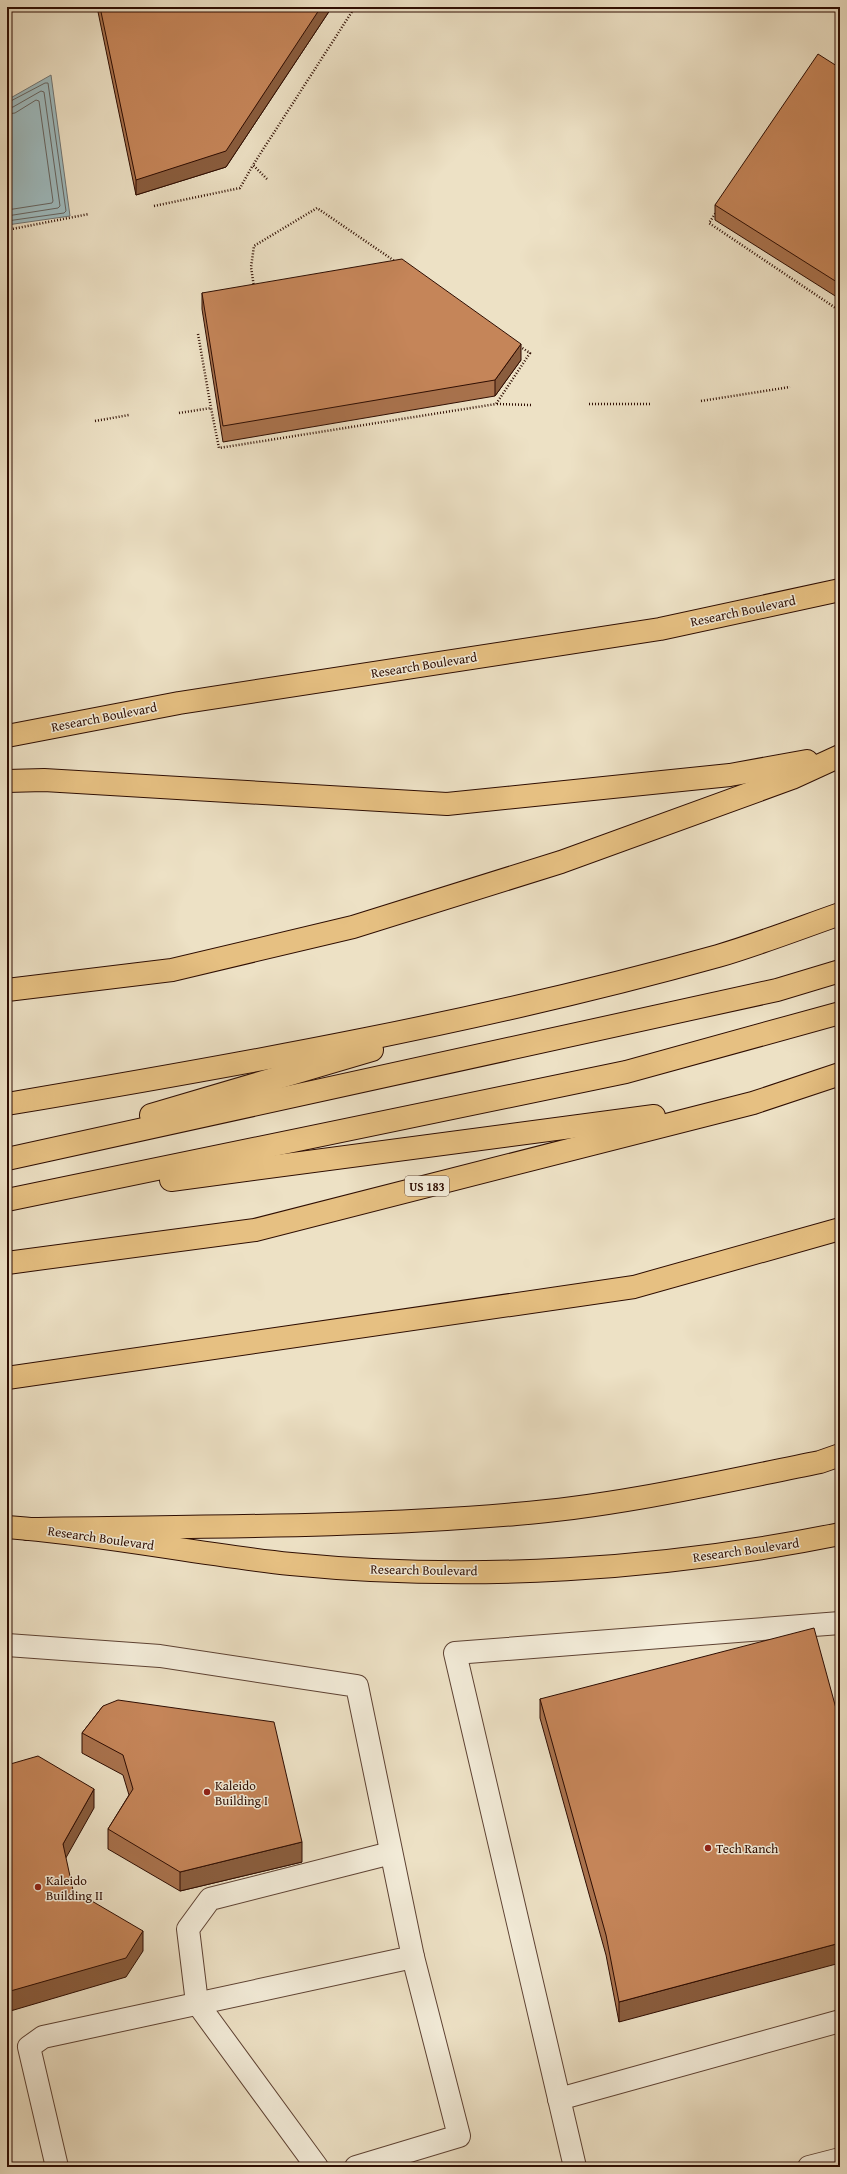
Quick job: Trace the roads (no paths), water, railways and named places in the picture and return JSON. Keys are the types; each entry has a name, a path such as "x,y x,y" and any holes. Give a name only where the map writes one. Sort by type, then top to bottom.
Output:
{"main road":[{"name":"Research Boulevard","path":"7,736 186,702 660,629 840,590"},
{"path":"7,781 52,781 447,804 730,776 840,755"},
{"path":"7,990 172,970 353,927 561,862 792,778 840,755"},
{"path":"7,1158 530,1003 720,955 840,914"},
{"path":"7,1158 777,990 840,971"},
{"path":"7,1104 176,1075 530,1003"},
{"path":"7,1201 626,1072 840,1012"},
{"name":"US 183","path":"7,1264 255,1230 753,1103 840,1074"},
{"path":"7,1201 753,1103"},
{"path":"7,1378 634,1287 840,1228"},
{"path":"17,1528 390,1522 518,1514 634,1499 820,1462 840,1456"},
{"name":"Research Boulevard","path":"17,1528 292,1564 381,1569 464,1571 547,1571 644,1564 769,1549 840,1534"}],"street":[{"path":"575,2167 455,1653 840,1623"},
{"path":"7,1644 160,1656 358,1686 413,1957 459,2136 356,2167"},
{"path":"317,2167 196,2004 188,1929 210,1899 391,1853"},
{"path":"57,2167 29,2048 43,2037 413,1957"},
{"path":"559,2099 840,2021"},
{"path":"809,2167 840,2159"}],"water":[{"path":"51,75 70,216 7,225 7,100"}],"place":[{"name":"Kaleido Building I","path":"207,1792"},
{"name":"Tech Ranch","path":"708,1848"},
{"name":"Kaleido Building II","path":"38,1887"}]}
